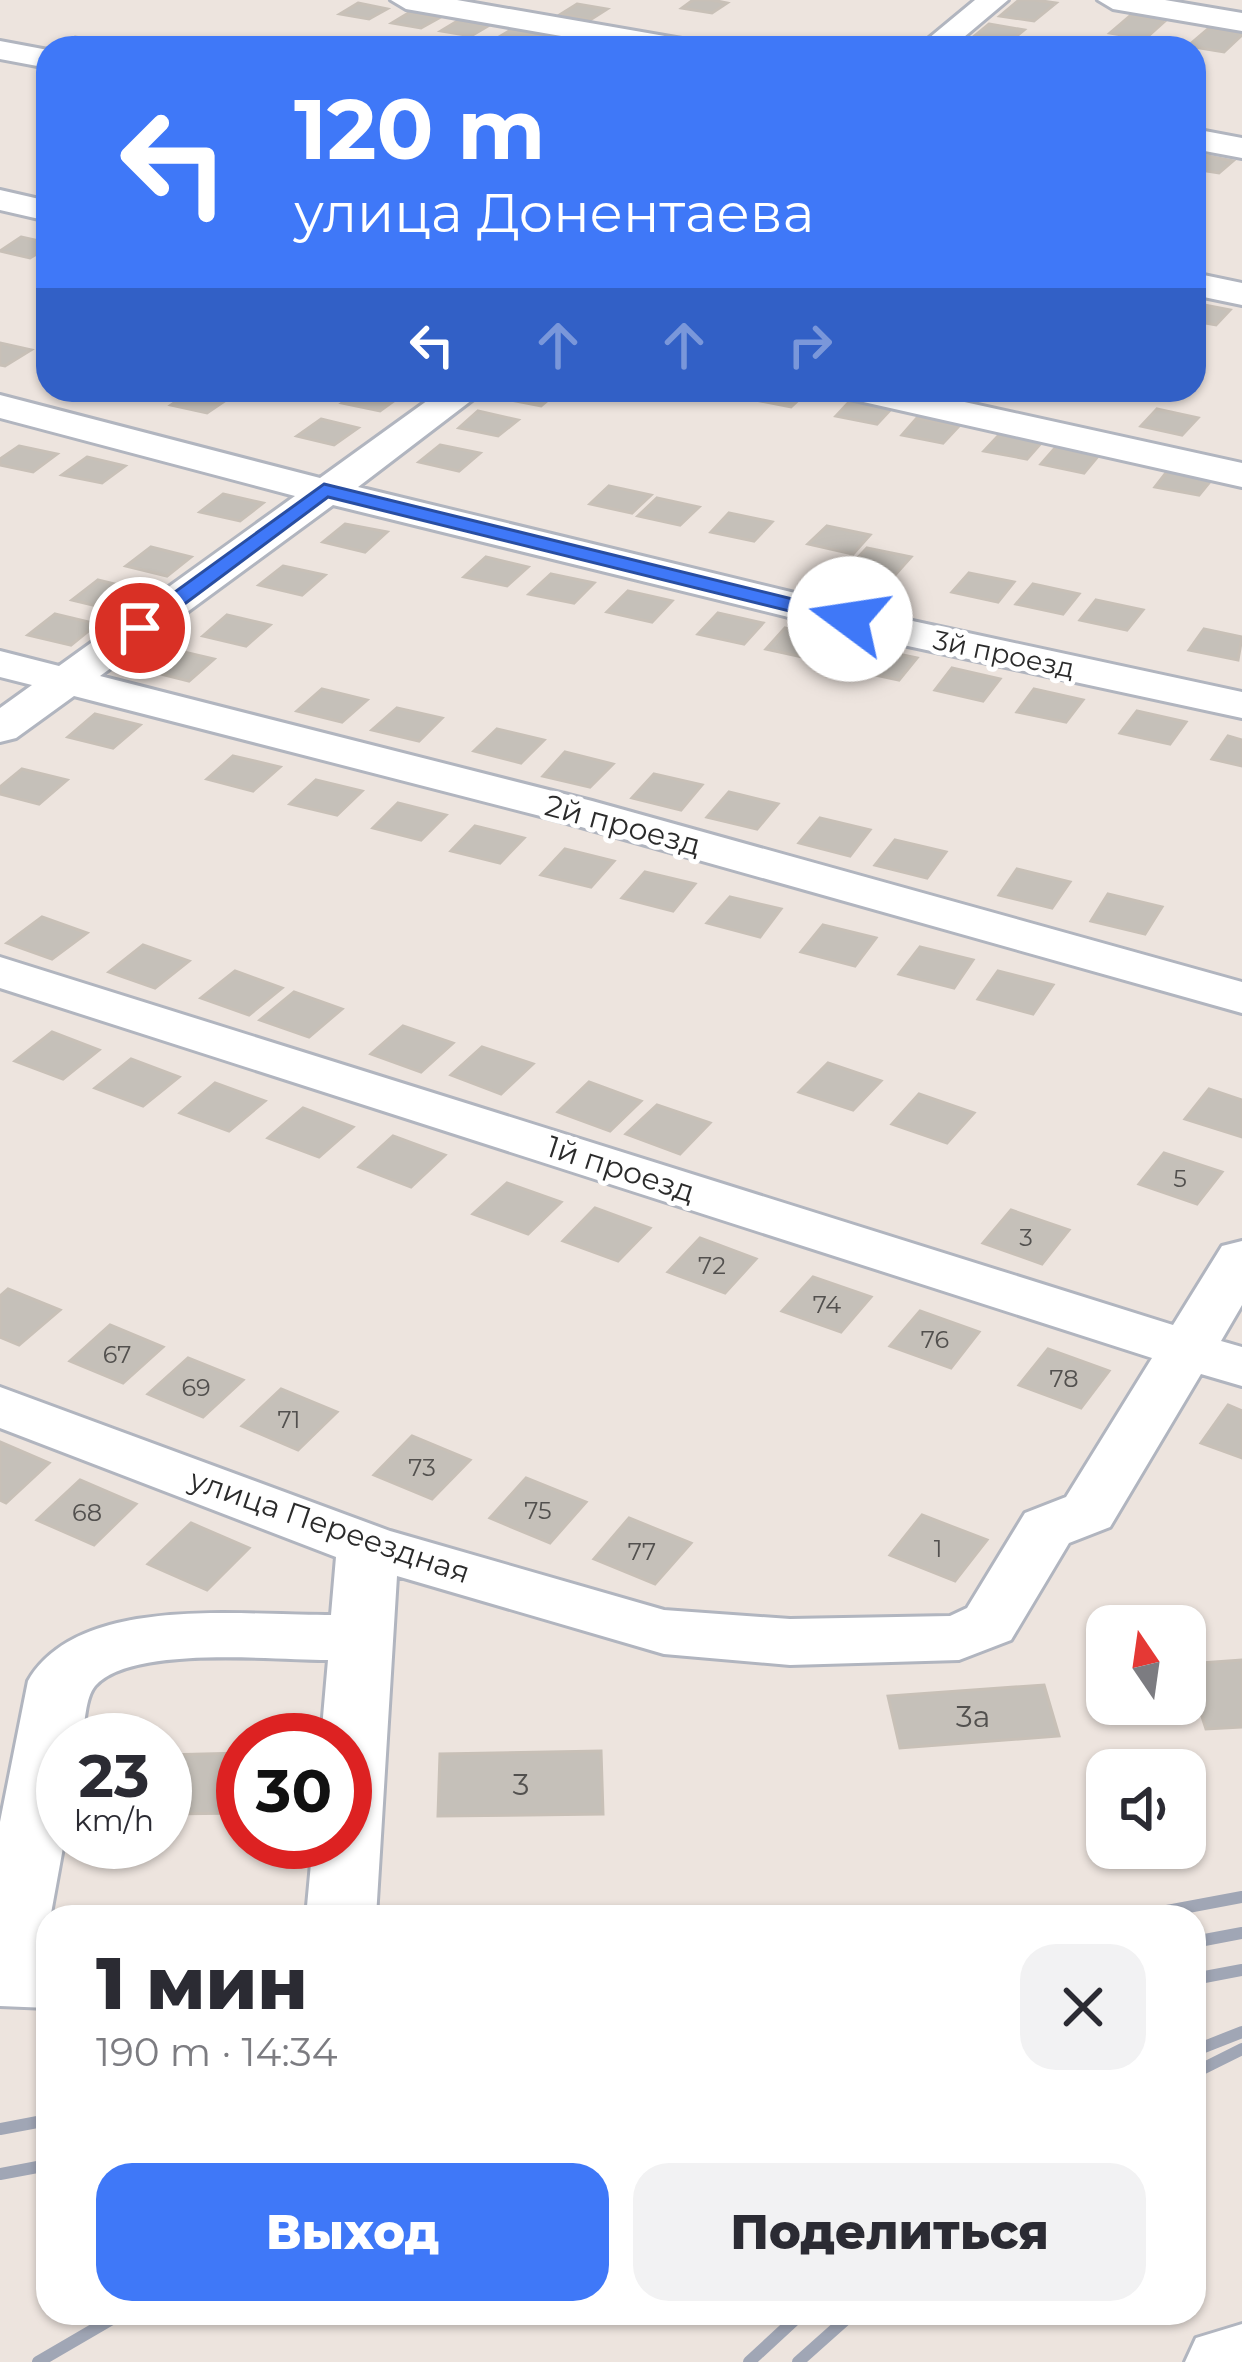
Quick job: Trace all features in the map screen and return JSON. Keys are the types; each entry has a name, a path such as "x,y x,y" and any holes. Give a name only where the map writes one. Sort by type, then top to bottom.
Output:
{"street":[{"path":"406,0 613,36"},
{"path":"947,36 993,0"},
{"path":"1113,0 1242,22"},
{"path":"0,50 36,57"},
{"path":"1206,141 1242,148"},
{"path":"0,200 36,208"},
{"path":"1206,286 1242,294"},
{"path":"0,729 449,402"},
{"path":"913,402 1242,475"},
{"name":"3й проезд","path":"0,406 894,630 1242,705"},
{"name":"2й проезд","path":"0,664 576,812 1242,998"},
{"name":"1й проезд","path":"0,972 1215,1359"},
{"name":"улица Переездная","path":"0,1406 368,1546 664,1632 790,1642 959,1638 989,1624 1047,1528 1088,1512 1215,1359 1242,1258"},
{"path":"342,1905 368,1546"},
{"path":"17,1980 60,1681 83,1659 138,1639 361,1637"},
{"path":"1224,2362 1242,2358"}],"building":[{"path":"693,0 727,3 712,13 682,8"},
{"path":"1019,0 1056,3 1034,21 1000,16"},
{"path":"358,3 387,9 369,19 340,14"},
{"path":"577,4 607,9 590,20 561,14"},
{"path":"410,12 439,18 421,28 392,23"},
{"path":"1131,15 1166,20 1148,36 1110,33"},
{"path":"459,20 488,26 471,36 441,31"},
{"path":"989,24 1024,30 1017,36 974,36"},
{"path":"1209,28 1242,33 1224,52 1206,49 1206,36 1200,36"},
{"path":"511,30 541,35 539,36 501,36"},
{"path":"1206,156 1233,161 1219,173 1206,171"},
{"path":"21,237 36,240 36,254 30,258 0,251"},
{"path":"1206,305 1230,310 1216,325 1206,323"},
{"path":"0,343 31,350 0,365"},
{"path":"175,402 223,402 207,413 171,405"},
{"path":"343,402 392,402 380,411"},
{"path":"849,402 893,407 877,424 836,416"},
{"path":"1157,409 1198,418 1182,435 1141,426"},
{"path":"478,411 518,420 498,436 459,428"},
{"path":"917,418 959,426 943,443 902,435"},
{"path":"321,419 358,428 334,445 297,436"},
{"path":"1000,434 1042,442 1027,459 984,451"},
{"path":"440,445 480,453 459,471 419,462"},
{"path":"19,446 57,454 33,472 0,465 0,459"},
{"path":"1056,447 1099,455 1084,473 1041,464"},
{"path":"87,457 125,466 102,483 62,475"},
{"path":"1169,469 1213,478 1199,495 1155,487"},
{"path":"609,486 651,495 632,513 590,504"},
{"path":"223,494 263,503 240,521 200,512"},
{"path":"657,498 699,507 680,525 638,516"},
{"path":"729,513 772,522 754,541 711,532"},
{"path":"345,524 387,532 365,552 323,542"},
{"path":"827,526 870,535 853,554 808,544"},
{"path":"151,547 191,557 167,576 126,566"},
{"path":"867,548 911,557 894,576 849,567"},
{"path":"486,557 528,567 507,586 464,577"},
{"path":"283,566 325,575 302,595 259,585"},
{"path":"969,573 1014,582 998,602 952,592"},
{"path":"551,574 594,583 574,603 529,594"},
{"path":"98,580 139,590 114,610 72,600"},
{"path":"1033,584 1079,594 1063,614 1016,604"},
{"path":"628,591 672,601 652,622 607,612"},
{"path":"1096,600 1143,610 1127,630 1080,620"},
{"path":"718,613 763,623 744,644 698,634"},
{"path":"55,614 97,624 71,645 28,635"},
{"path":"227,615 270,625 246,646 203,636"},
{"path":"785,628 831,638 812,659 766,649"},
{"path":"1204,629 1242,637 1238,660 1189,650"},
{"path":"870,648 917,658 899,680 852,670"},
{"path":"171,649 214,659 189,681 145,670"},
{"path":"952,668 1000,679 983,701 935,690"},
{"path":"322,689 367,700 342,722 297,711"},
{"path":"1034,689 1083,700 1066,722 1017,712"},
{"path":"397,708 442,718 419,741 372,730"},
{"path":"1137,711 1186,722 1170,744 1120,733"},
{"path":"95,714 140,725 113,748 68,737"},
{"path":"497,729 544,740 521,763 474,751"},
{"path":"1228,736 1242,740 1242,766 1212,759"},
{"path":"565,752 613,764 590,787 543,776"},
{"path":"233,756 280,767 253,791 207,779"},
{"path":"22,769 67,780 39,804 0,794 0,787"},
{"path":"654,774 702,785 681,810 632,798"},
{"path":"316,780 362,791 337,815 290,804"},
{"path":"729,792 778,804 757,829 707,817"},
{"path":"398,803 446,815 421,840 373,828"},
{"path":"820,818 870,830 850,856 799,843"},
{"path":"475,826 524,838 500,863 451,851"},
{"path":"895,840 946,852 927,878 875,865"},
{"path":"565,849 614,861 591,887 541,875"},
{"path":"1017,869 1070,882 1052,908 999,895"},
{"path":"645,872 695,884 673,911 622,898"},
{"path":"1108,894 1162,907 1145,934 1091,921"},
{"path":"730,897 781,909 760,937 707,923"},
{"path":"42,917 87,933 52,959 7,943"},
{"path":"823,925 876,938 855,966 801,952"},
{"path":"143,945 189,961 155,988 109,972"},
{"path":"920,947 973,960 954,988 899,974"},
{"path":"235,971 282,988 249,1015 201,998"},
{"path":"998,971 1053,985 1033,1014 978,999"},
{"path":"294,992 342,1009 309,1037 260,1020"},
{"path":"403,1026 453,1043 421,1072 371,1054"},
{"path":"52,1032 99,1050 63,1079 15,1061"},
{"path":"482,1047 533,1064 501,1094 451,1075"},
{"path":"131,1059 179,1077 143,1106 95,1088"},
{"path":"828,1063 881,1081 853,1110 799,1092"},
{"path":"589,1082 641,1101 610,1131 558,1112"},
{"path":"215,1083 265,1101 229,1131 180,1113"},
{"path":"1209,1089 1242,1100 1242,1137 1185,1119"},
{"path":"919,1094 974,1113 947,1143 892,1124"},
{"path":"657,1105 710,1123 680,1154 626,1134"},
{"path":"303,1108 353,1127 319,1157 268,1138"},
{"path":"393,1136 445,1155 411,1187 359,1167"},
{"path":"1164,1153 1222,1172 1197,1204 1139,1184"},
{"path":"507,1183 561,1202 528,1234 473,1214"},
{"path":"595,1208 650,1228 618,1261 563,1241"},
{"path":"1011,1210 1069,1230 1042,1264 983,1243"},
{"path":"700,1238 756,1259 725,1293 668,1272"},
{"path":"813,1277 871,1297 841,1332 782,1311"},
{"path":"8,1289 60,1310 19,1345 0,1337 0,1296"},
{"path":"920,1311 979,1332 951,1368 890,1346"},
{"path":"110,1325 163,1347 123,1383 70,1361"},
{"path":"1048,1349 1109,1371 1081,1408 1019,1385"},
{"path":"188,1358 243,1380 203,1417 148,1394"},
{"path":"281,1389 337,1412 298,1450 242,1426"},
{"path":"1228,1405 1242,1411 1242,1458 1201,1443"},
{"path":"412,1436 470,1460 432,1499 374,1475"},
{"path":"0,1442 49,1463 6,1503 0,1500"},
{"path":"526,1478 586,1502 550,1543 490,1518"},
{"path":"80,1480 136,1504 94,1545 37,1520"},
{"path":"922,1515 987,1540 955,1581 890,1555"},
{"path":"629,1518 691,1543 655,1584 594,1559"},
{"path":"191,1523 249,1548 207,1590 148,1564"},
{"path":"1242,1660 1242,1727 1206,1729 1206,1663"},
{"path":"1044,1685 1059,1736 900,1748 888,1696"},
{"path":"601,1751 603,1814 438,1816 440,1754"},
{"path":"192,1754 216,1754 216,1813 192,1814"}],"railway":[{"path":"1199,1905 1242,1897"},
{"path":"1206,1940 1242,1933"},
{"path":"1206,1977 1242,1970"},
{"path":"1206,2046 1242,2032"},
{"path":"1206,2067 1242,2049"},
{"path":"0,2129 36,2122"},
{"path":"0,2174 36,2167"},
{"path":"38,2362 101,2325"},
{"path":"749,2362 789,2325"},
{"path":"798,2362 840,2325"}],"route":[{"path":"140,628 324,490 850,619"}]}
